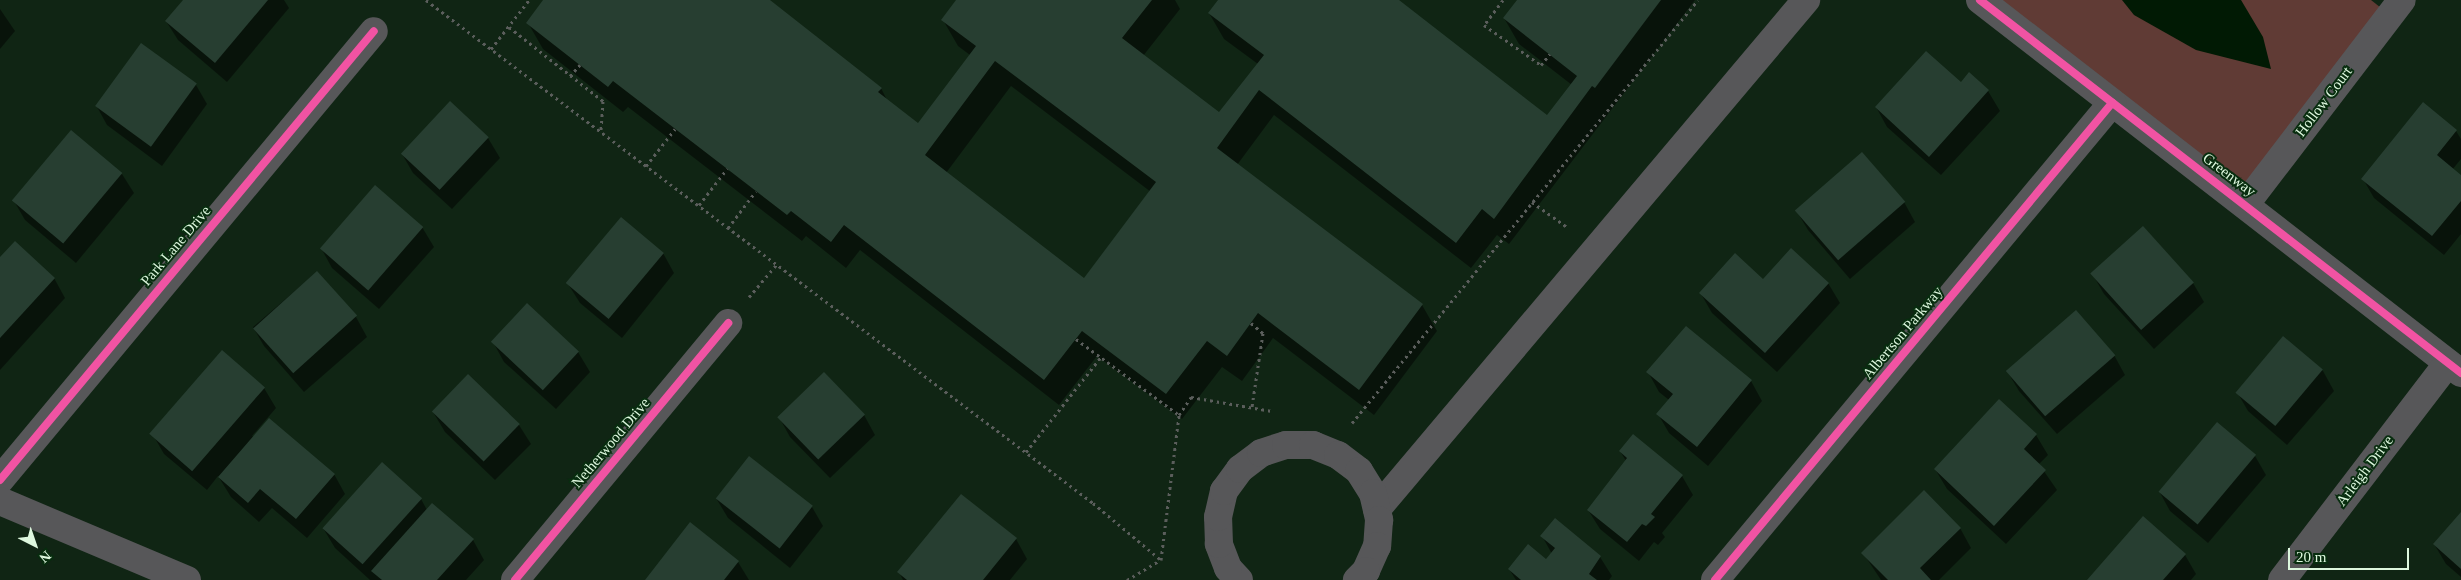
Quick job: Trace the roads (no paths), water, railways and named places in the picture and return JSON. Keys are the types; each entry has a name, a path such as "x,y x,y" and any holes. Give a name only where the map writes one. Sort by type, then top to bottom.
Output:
{"street":[{"path":"1377,509 1806,0"},
{"name":"Greenway","path":"1980,0 2454,368"},
{"name":"Hollow Court","path":"2245,204 2402,0"},
{"name":"Park Lane Drive","path":"0,480 374,30"},
{"name":"Albertson Parkway","path":"1715,580 2112,103"},
{"name":"Netherwood Drive","path":"515,580 728,322"},
{"name":"Arleigh Drive","path":"2282,580 2454,368"},
{"path":"1239,580 1228,568 1218,544 1218,517 1230,484 1240,469 1261,453 1286,445 1313,446 1338,455 1359,471 1373,493 1379,520 1377,546 1366,571 1357,580"},
{"path":"0,501 187,580"}]}
